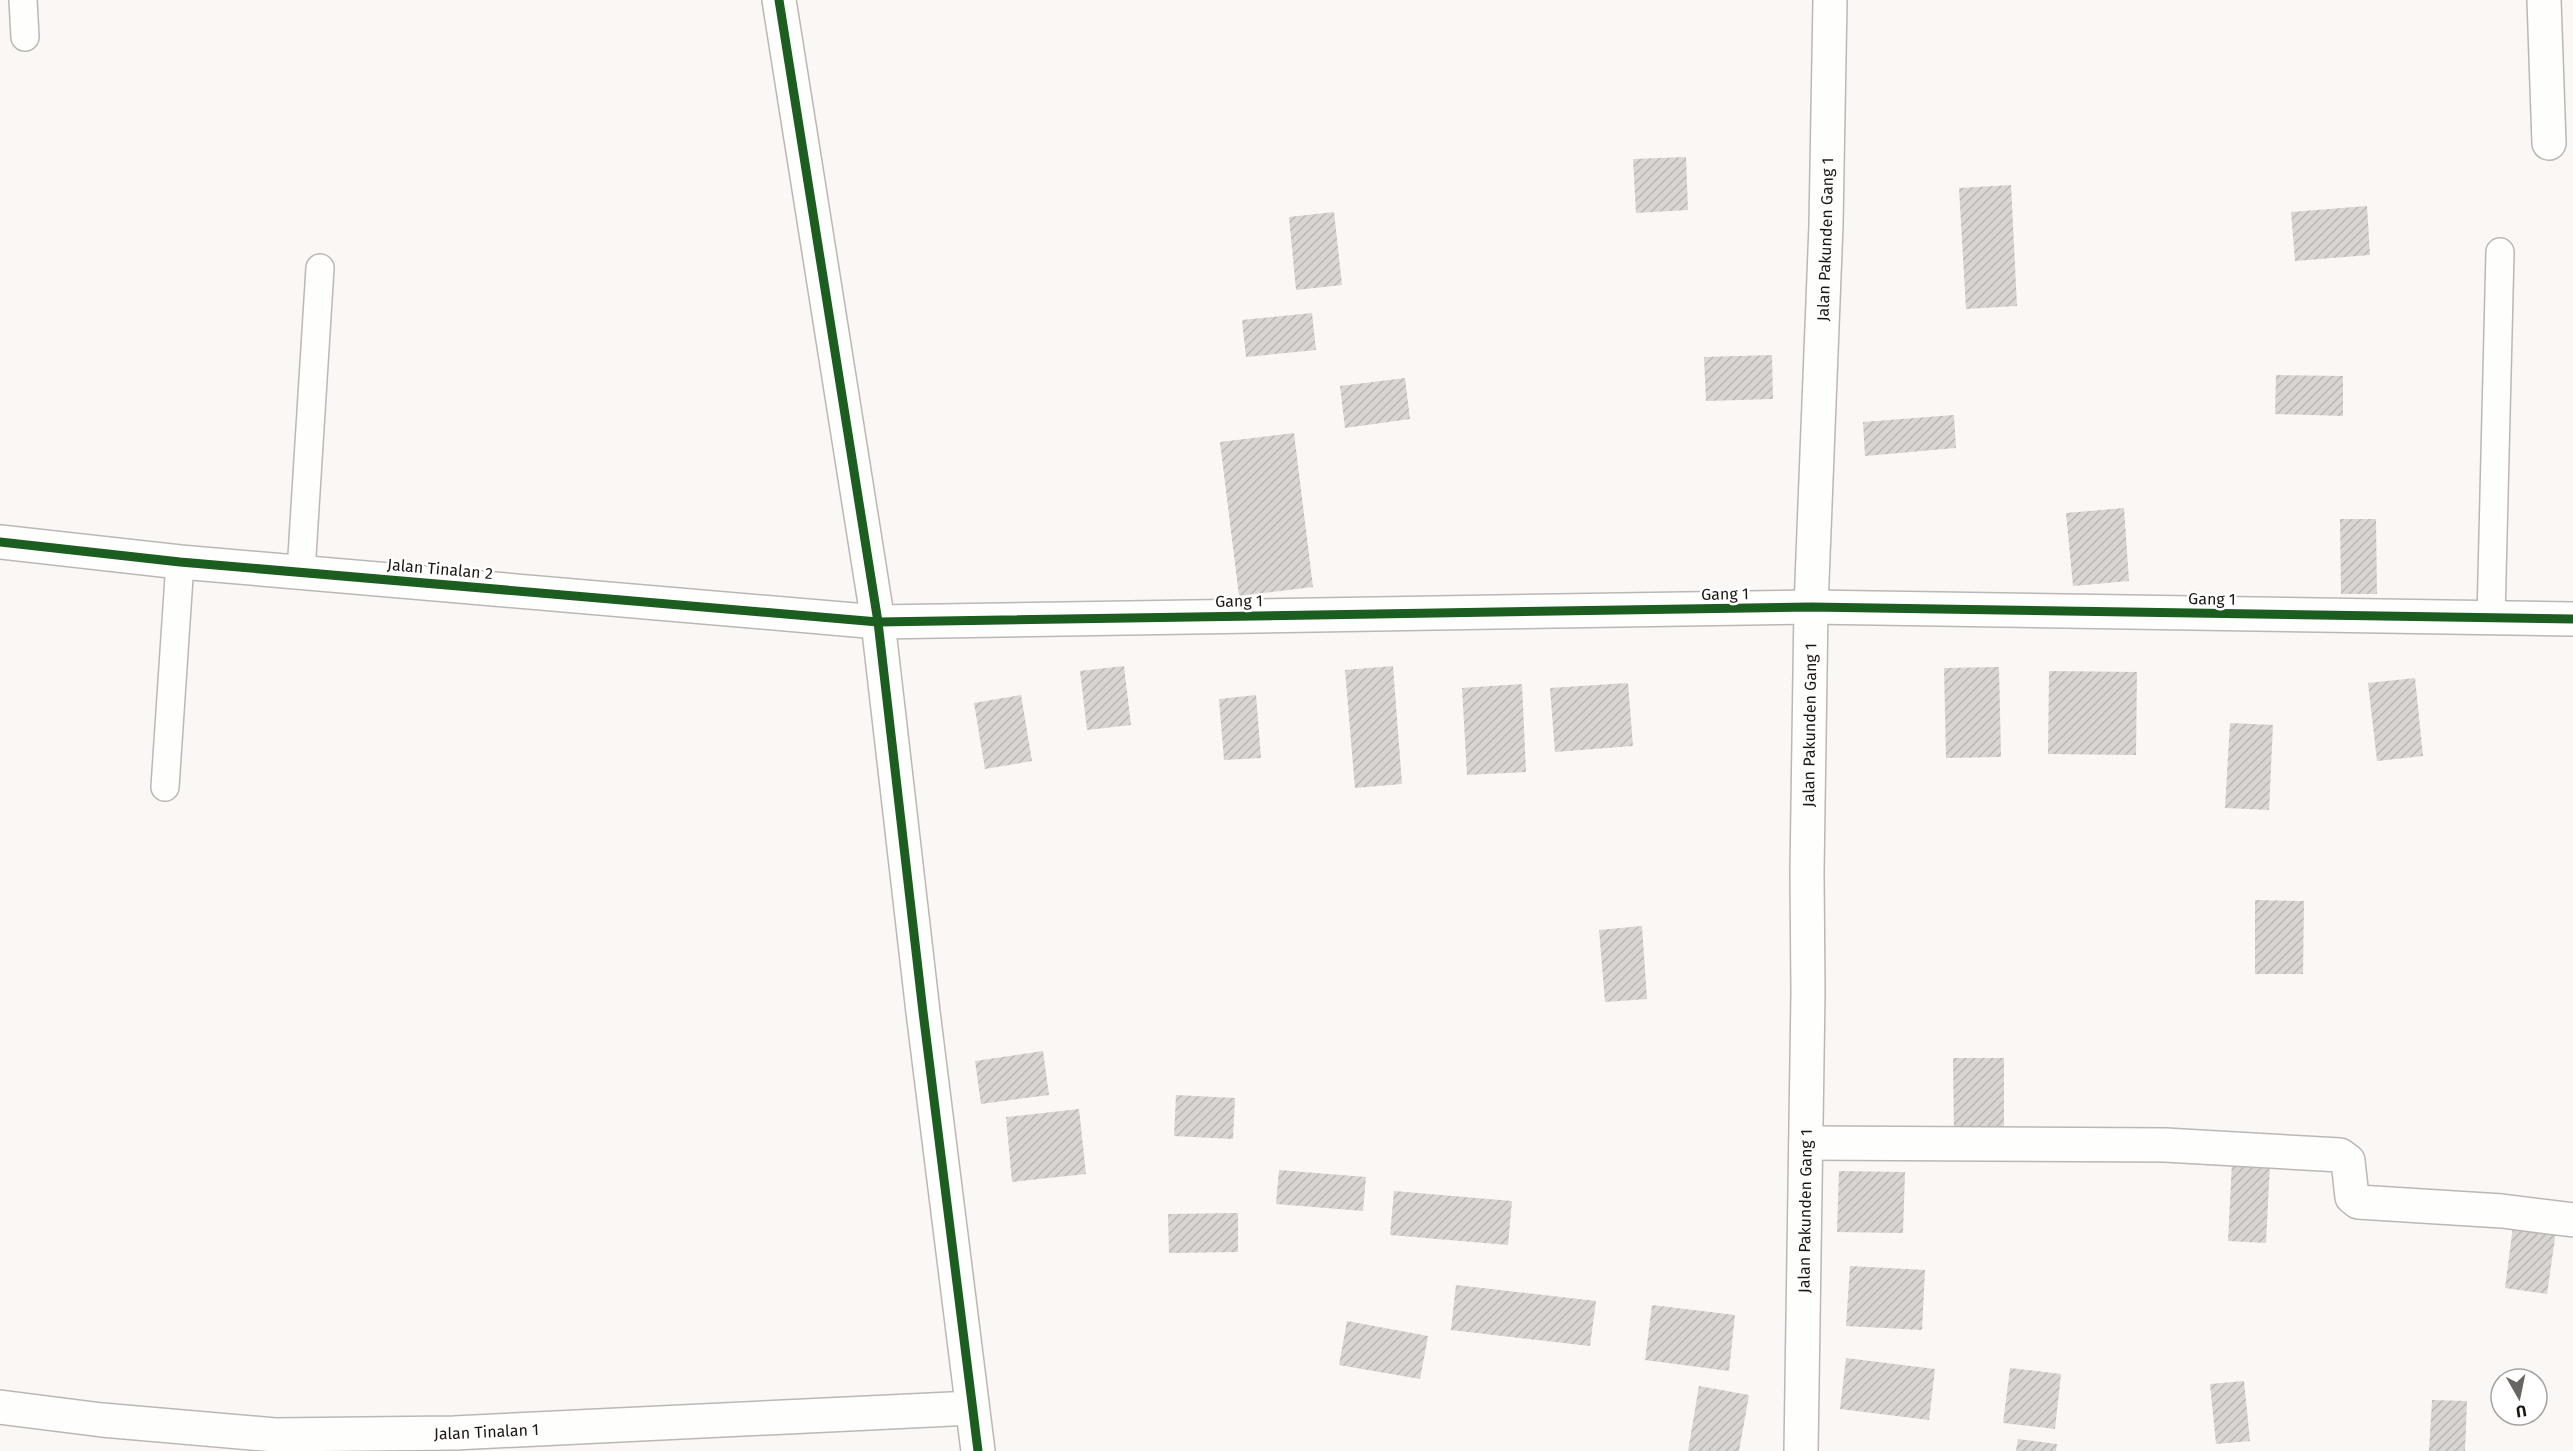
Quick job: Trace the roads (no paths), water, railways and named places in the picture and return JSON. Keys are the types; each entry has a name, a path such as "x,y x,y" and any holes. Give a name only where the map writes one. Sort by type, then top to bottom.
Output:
{"street":[{"path":"779,0 878,622 922,1012 978,1451"},
{"name":"Jalan Pakunden Gang 1","path":"1801,1451 1808,993 1806,872 1811,608 1826,225 1830,0"},
{"path":"2544,0 2549,143"},
{"name":"Jalan Tinalan 2","path":"0,542 180,562 878,622"},
{"name":"Gang 1","path":"878,622 1811,608 2573,619"},
{"path":"1806,1143 2165,1145 2340,1155 2348,1161 2352,1197 2358,1202 2502,1211 2573,1220"},
{"name":"Jalan Tinalan 1","path":"0,1407 102,1420 275,1435 454,1432 560,1439 972,1408"}],"lane":[{"path":"23,0 25,37"},
{"path":"2491,618 2500,252"},
{"path":"301,572 320,268"},
{"path":"165,788 180,562"}]}
